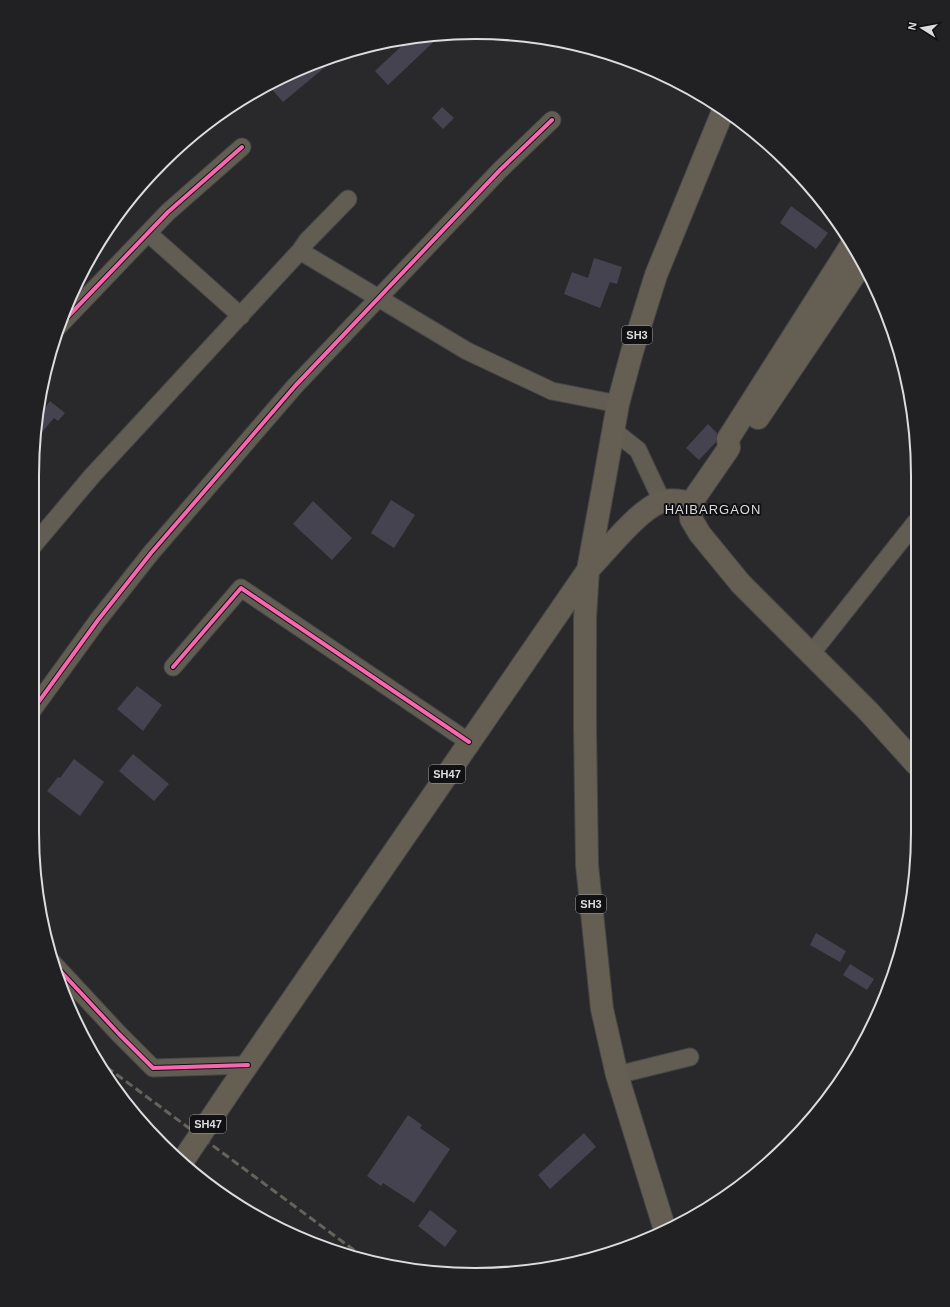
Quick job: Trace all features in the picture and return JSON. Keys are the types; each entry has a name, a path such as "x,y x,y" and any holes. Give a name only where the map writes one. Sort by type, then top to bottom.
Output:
{"main road":[{"name":"SH3","path":"663,1225 617,1075 602,1009 587,865 584,665 585,618 588,570 618,404 642,318 656,275 722,116"},
{"path":"848,249 728,439 729,448 692,503 691,519 700,534 741,584 869,712 911,758"},
{"path":"729,448 738,448 859,268"},
{"path":"662,501 676,500 692,503"},
{"name":"SH47","path":"186,1158 233,1086 588,570 641,515 662,501"}],"street":[{"path":"39,701 98,620 151,553 295,386 500,170 552,120"},
{"path":"69,315 168,212 242,147"},
{"path":"39,539 92,476 241,316 300,251 307,241 348,199"},
{"path":"148,233 241,316"},
{"path":"300,251 467,351 552,391 618,404"},
{"path":"614,431 638,450 662,501"},
{"path":"811,654 911,528"},
{"path":"173,667 241,588 470,742"},
{"path":"62,973 153,1068 248,1065"},
{"path":"617,1075 690,1057"}],"building":[{"path":"434,41 388,85 375,71 402,45"},
{"path":"328,65 283,102 272,89 308,72"},
{"path":"442,107 454,118 443,129 432,118"},
{"path":"791,206 828,233 816,249 780,223"},
{"path":"594,258 622,267 617,284 610,282 600,308 564,294 572,272 588,278"},
{"path":"50,401 65,413 58,421 54,418 41,433 43,418 44,409"},
{"path":"708,424 717,433 716,442 699,460 686,448"},
{"path":"391,500 415,515 394,548 371,533"},
{"path":"313,501 352,538 332,560 293,524"},
{"path":"137,686 162,705 143,731 117,709"},
{"path":"133,754 169,784 154,801 119,771"},
{"path":"74,759 104,782 80,816 47,791 58,777 60,778"},
{"path":"816,933 846,951 840,962 810,945"},
{"path":"850,964 874,979 867,990 843,975"},
{"path":"408,1115 422,1125 420,1128 450,1149 414,1203 383,1183 381,1186 367,1176"},
{"path":"584,1133 596,1147 550,1189 538,1175"},
{"path":"430,1210 457,1231 445,1247 418,1226"}],"railway":[{"path":"109,1069 355,1251"}],"cycle path":[{"path":"39,701 98,620 151,553 295,386 500,170 552,120"},
{"path":"69,315 168,212 242,147"},
{"path":"173,667 241,588 469,742"},
{"path":"62,973 153,1068 248,1065"}],"district":[{"name":"HAIBARGAON","path":"713,509"}]}
